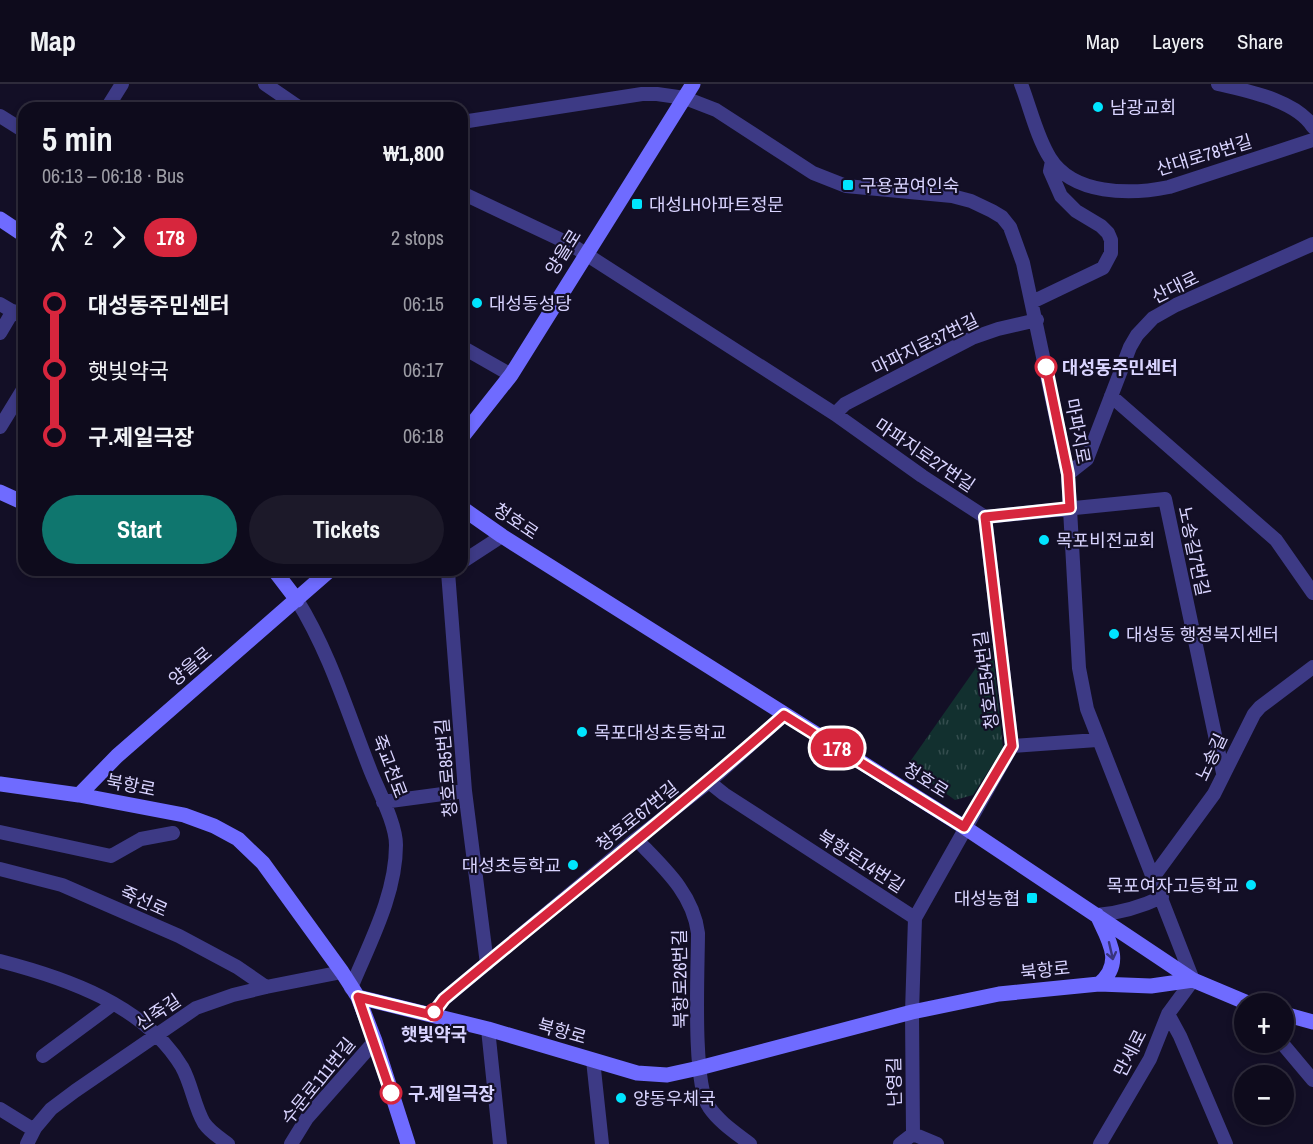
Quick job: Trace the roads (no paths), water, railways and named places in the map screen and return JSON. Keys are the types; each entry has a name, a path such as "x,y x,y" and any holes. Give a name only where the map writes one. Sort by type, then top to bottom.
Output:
{"street":[{"path":"111,102 122,84"},
{"path":"265,84 291,102"},
{"name":"양을로","path":"468,429 511,375 693,84"},
{"name":"산대로78번길","path":"1021,84 1044,147 1052,161 1076,181 1095,189 1158,189 1313,140"},
{"path":"1218,84 1264,96 1285,105 1302,115 1313,127"},
{"name":"마파지로","path":"468,121 642,94 685,98 716,110 813,173 846,186 952,196 971,201 1002,217 1017,241 1037,320 1068,474 1079,668 1087,709 1194,980"},
{"path":"0,116 18,127"},
{"path":"1032,302 1103,268 1111,253 1111,240 1108,233 1101,226 1076,212 1061,196 1050,171 1052,161"},
{"name":"마파지로27번길","path":"468,196 570,244 835,414 921,476 985,517"},
{"path":"0,219 18,231"},
{"name":"산대로","path":"1068,474 1086,459 1137,335 1153,318 1176,305 1313,244"},
{"path":"0,304 18,315 0,333"},
{"name":"마파지로37번길","path":"835,414 845,404 972,338 1037,320"},
{"path":"468,350 511,375"},
{"path":"1111,396 1276,540 1313,593"},
{"path":"0,427 18,399"},
{"path":"0,492 18,500"},
{"name":"노송길7번길","path":"1070,508 1165,499 1223,773"},
{"path":"985,517 1070,508"},
{"name":"청호로","path":"468,512 784,715 964,827 1194,980 1234,997"},
{"name":"청호로54번길","path":"915,918 964,827 1012,746 985,517"},
{"path":"468,558 502,536"},
{"name":"죽교천로","path":"279,576 297,600 317,635 383,802 396,842 394,870 383,910 354,993"},
{"name":"양을로","path":"79,795 142,733 323,576"},
{"name":"청호로85번길","path":"448,576 465,791 487,964"},
{"name":"노송길","path":"1154,876 1214,794 1254,714 1313,667"},
{"name":"청호로67번길","path":"432,1015 444,999 636,839 709,782 784,715"},
{"path":"1012,746 1098,740"},
{"name":"북항로14번길","path":"709,782 915,918"},
{"name":"북항로","path":"0,784 79,795 192,818 214,826 243,842 263,863 342,972 354,993 488,1029 637,1073 667,1075 912,1012 999,994 1099,984 1151,986 1194,980"},
{"path":"383,802 465,791"},
{"path":"0,832 111,856 141,839 173,832"},
{"name":"북항로26번길","path":"636,839 676,880 697,921 699,1068 708,1106 750,1144"},
{"name":"죽선로","path":"0,869 62,885 168,932 237,967 266,987"},
{"path":"1099,984 1108,975 1113,962 1109,943 1097,915 1128,910 1162,897"},
{"path":"912,1012 915,918"},
{"path":"0,961 89,991 157,1034 182,1068 193,1090 205,1124 228,1144"},
{"name":"신죽길","path":"27,1144 34,1130 51,1109 75,1090 196,1008 233,995 342,972"},
{"name":"만세로","path":"1100,1144 1150,1059 1168,1014 1194,980"},
{"path":"354,993 375,1041 408,1144"},
{"path":"43,1056 112,1004"},
{"name":"난영길","path":"912,1012 913,1134"},
{"path":"1168,1014 1180,1036 1226,1144"},
{"path":"1294,1017 1313,1022"},
{"path":"488,1029 500,1144"},
{"name":"수문로111번길","path":"291,1144 307,1118 375,1041"},
{"path":"1290,1053 1313,1080"},
{"path":"593,1060 602,1144"},
{"path":"0,1109 34,1130"},
{"path":"900,1144 913,1134 937,1144"}],"place":[{"name":"남광교회","path":"1098,107"},
{"name":"구용꿈여인숙","path":"848,185"},
{"name":"대성LH아파트정문","path":"637,204"},
{"name":"대성동성당","path":"477,303"},
{"name":"대성동주민센터","path":"1046,367"},
{"name":"목포비전교회","path":"1044,540"},
{"name":"대성동 행정복지센터","path":"1114,634"},
{"name":"목포대성초등학교","path":"582,732"},
{"name":"대성초등학교","path":"573,865"},
{"name":"목포여자고등학교","path":"1251,885"},
{"name":"대성농협","path":"1032,898"},
{"name":"햇빛약국","path":"434,1012"},
{"name":"구.제일극장","path":"391,1093"},
{"name":"양동우체국","path":"621,1098"}]}
